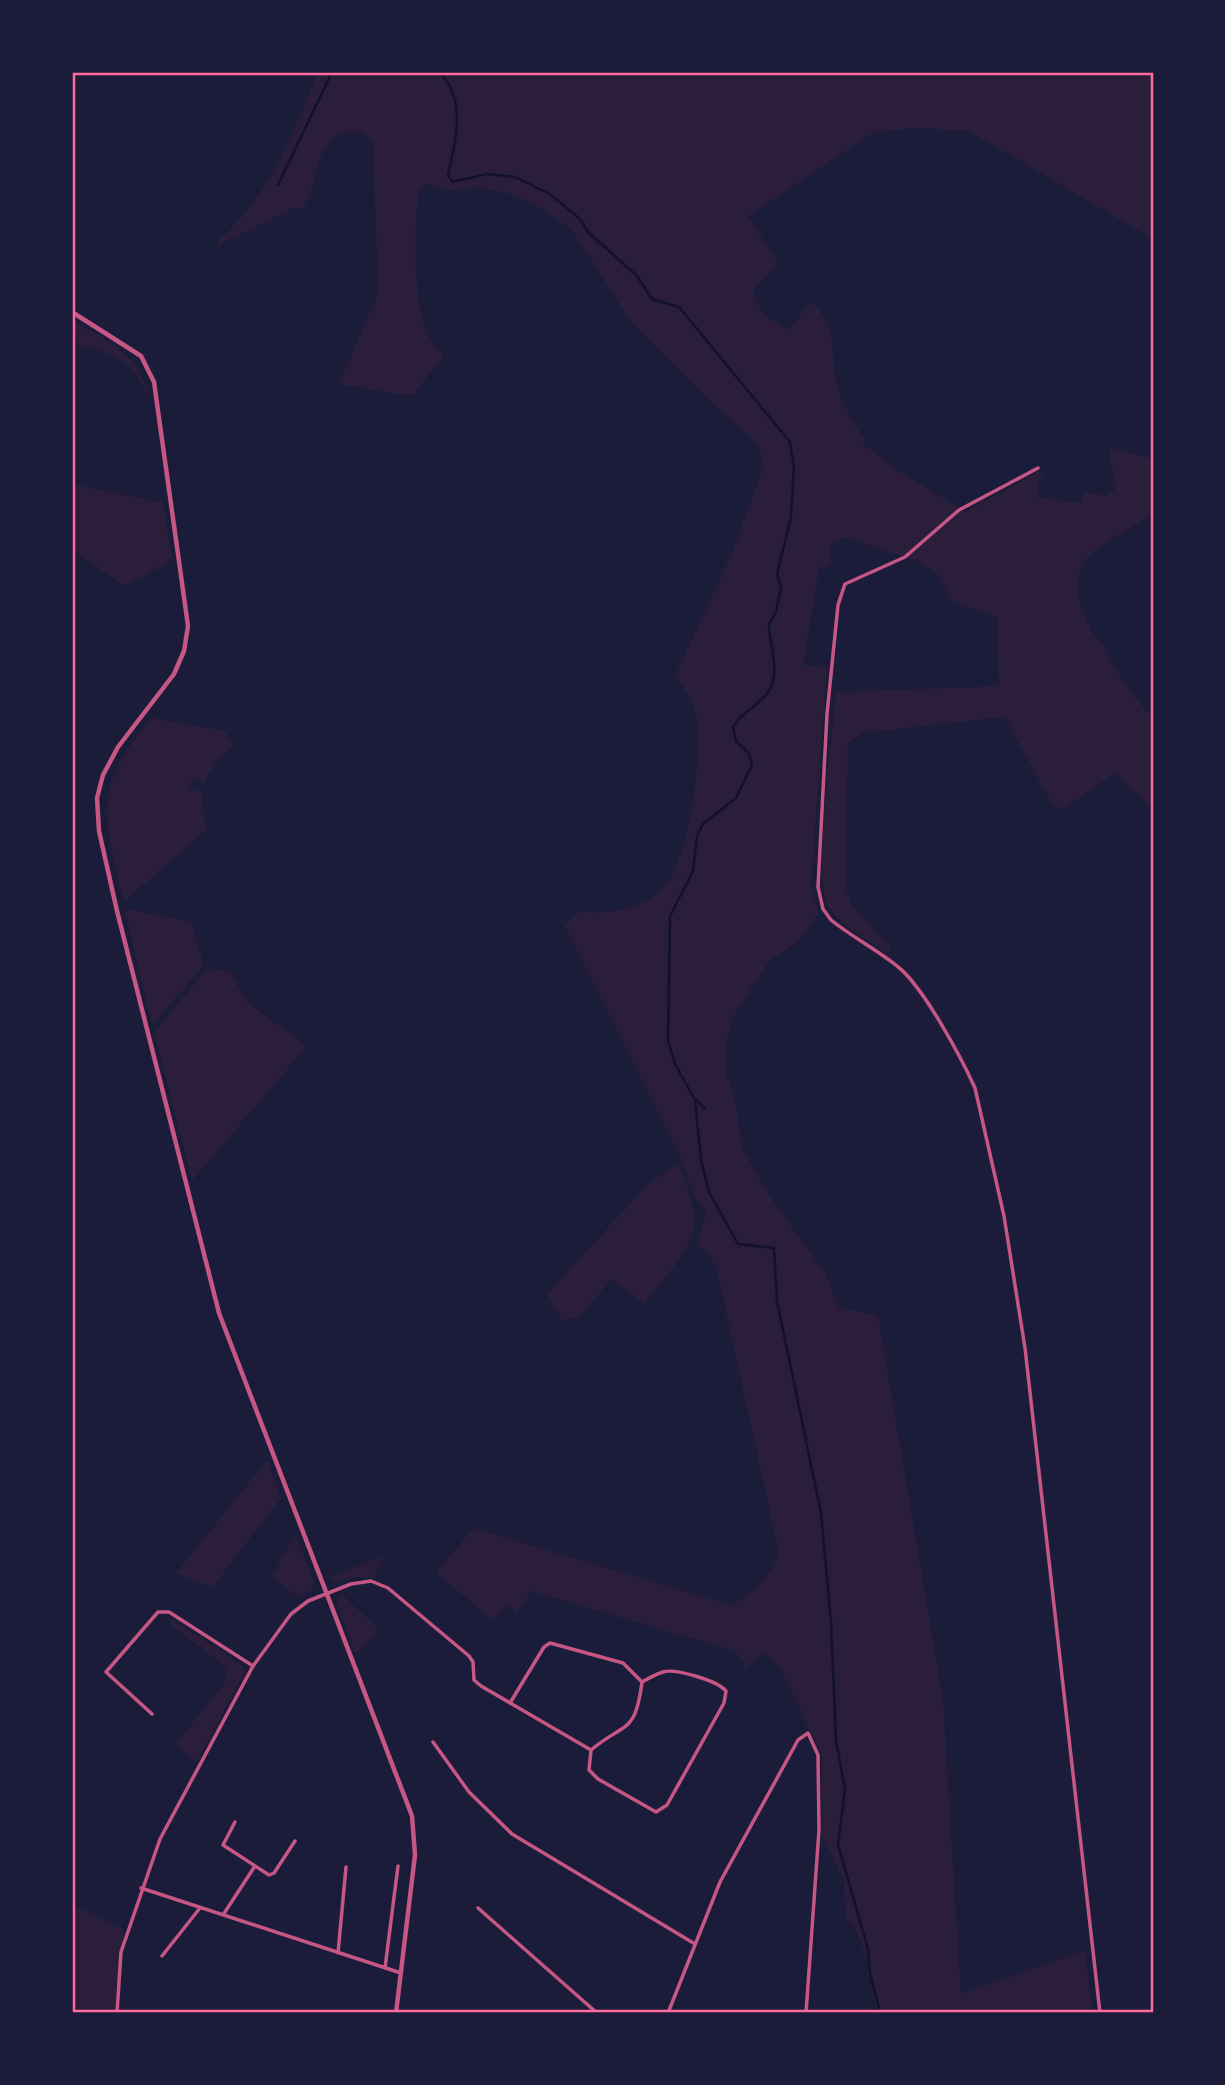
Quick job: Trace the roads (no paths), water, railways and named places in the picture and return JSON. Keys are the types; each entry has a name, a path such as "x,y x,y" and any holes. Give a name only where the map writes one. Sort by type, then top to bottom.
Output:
{"street":[{"path":"72,312 129,346 148,366 154,382 188,626 184,651 172,678 118,747 103,775 97,798 99,831 123,938 219,1312 412,1816 415,1855 396,2013"},
{"path":"1038,468 959,510 905,557 845,584 838,605 827,714 818,887 822,909 831,920 898,966 912,980 966,1068 975,1088 1004,1216 1025,1348 1100,2013"},
{"path":"117,2013 121,1952 141,1888 170,1819 253,1666 291,1614 308,1601 365,1581 387,1588 470,1656 474,1680 481,1686 591,1750"},
{"path":"152,1714 106,1672 158,1612 169,1612 253,1666"},
{"path":"510,1703 544,1647 550,1643 623,1663 642,1682"},
{"path":"665,1671 672,1671 714,1682 726,1690 724,1703 667,1805 656,1812 598,1779 589,1770 591,1750 629,1726 642,1682 665,1671"},
{"path":"668,2013 720,1882 798,1740 808,1733 818,1755 819,1829 806,2013"},
{"path":"433,1742 469,1792 512,1834 695,1944"},
{"path":"235,1822 223,1840 223,1845 269,1875 274,1873 295,1841"},
{"path":"223,1914 255,1866"},
{"path":"385,1968 398,1866"},
{"path":"338,1953 346,1867"},
{"path":"141,1888 401,1973"},
{"path":"162,1956 201,1907"},
{"path":"478,1908 597,2013"}],"waterway":[{"path":"278,185 332,72"},
{"path":"439,72 448,83 456,107 456,135 448,175 452,182 487,174 515,177 550,194 581,220 588,232 637,276 652,299 679,307 790,442 794,467 791,517 777,574 781,586 776,612 769,624 774,675 766,696 733,727 736,741 749,754 752,765 736,798 703,824 697,836 693,871 670,916 668,1041 675,1064 695,1100 701,1160 709,1192 738,1244 774,1248 777,1301 821,1513 831,1622 836,1740 845,1790 838,1845 868,1949 870,1973 880,2013"},
{"path":"696,1099 705,1109"}]}
